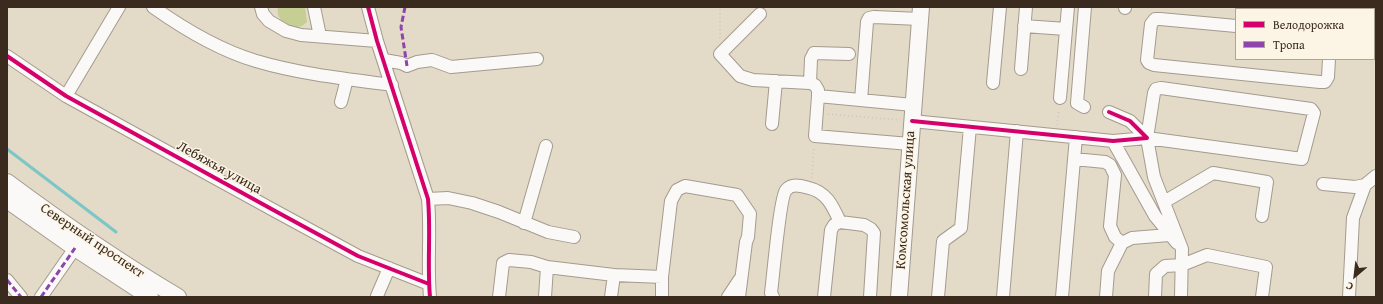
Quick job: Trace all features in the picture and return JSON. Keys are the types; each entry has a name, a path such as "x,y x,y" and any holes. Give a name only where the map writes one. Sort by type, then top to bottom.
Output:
{"main road":[{"name":"Комсомольская улица","path":"899,297 921,13"},
{"name":"Северный проспект","path":"7,182 77,232 178,297"},
{"name":"Северный проспект","path":"7,200 75,248 150,297"}],"street":[{"path":"66,96 120,7"},
{"path":"153,7 208,42 255,61 311,75 392,85"},
{"path":"261,7 263,14 269,21 286,31 301,35 377,41"},
{"path":"269,21 271,7"},
{"path":"314,7 320,36"},
{"path":"368,7 377,41 428,199 430,221 430,297"},
{"path":"993,83 1000,7"},
{"path":"1021,69 1026,7"},
{"path":"1060,98 1068,7"},
{"path":"1084,107 1077,103 1085,7"},
{"path":"861,100 866,22 869,18 874,17 921,13"},
{"path":"760,14 720,54 740,76 753,80 810,83 815,85 818,90 815,136 910,144"},
{"path":"1235,26 1155,19 1151,24 1147,60 1149,63 1154,65 1320,82 1324,82 1328,77 1329,60"},
{"path":"1024,26 1066,29"},
{"path":"810,83 811,59 814,52 849,54"},
{"name":"Лебяжья улица","path":"7,56 66,96 358,256 429,284"},
{"path":"384,60 401,63 407,66 417,62 432,60 451,67 536,59"},
{"path":"341,102 347,79"},
{"path":"772,124 776,81"},
{"path":"818,96 861,100 970,127 1113,141 1147,138 1302,159 1314,113 1311,109 1161,88 1156,89 1154,93 1147,138 1154,177 1182,249 1181,297"},
{"path":"1109,112 1130,121 1147,138"},
{"path":"938,297 943,241 961,228 970,127"},
{"path":"1003,297 1017,131"},
{"path":"1062,297 1076,137"},
{"path":"1113,141 1155,216 1182,249"},
{"path":"524,223 546,146"},
{"path":"1074,159 1105,162 1110,165 1115,175 1110,226 1115,237 1122,243"},
{"path":"1164,202 1213,173 1268,182 1262,216"},
{"path":"1323,184 1355,187 1365,185 1376,176"},
{"path":"773,297 771,293 782,197 786,190 794,185 811,188 823,194 832,204 840,222"},
{"path":"1349,297 1353,218 1365,185"},
{"path":"662,297 662,277 671,201 677,190 685,186 737,195 750,214 739,297"},
{"path":"428,199 448,198 472,203 499,212 548,232 574,237"},
{"path":"824,297 831,230 834,225 840,222 864,225 871,229 874,233 870,297"},
{"path":"1106,297 1108,271 1122,243 1132,238 1169,235"},
{"path":"41,297 75,248"},
{"path":"1155,297 1156,274 1165,266 1182,265 1207,255 1266,267 1262,297"},
{"path":"500,297 503,263 509,260 531,262 547,267 614,275 662,277"},
{"path":"545,297 547,267"},
{"path":"377,296 389,268"},
{"path":"611,297 614,275"},
{"path":"728,297 742,276"},
{"path":"8,283 21,297"}],"path":[{"path":"720,7 720,54"},
{"path":"1057,135 1060,98"},
{"path":"817,113 891,119"},
{"path":"811,188 815,136"}],"green space":[{"path":"278,7 305,7 307,22 302,26 293,28 279,18"}],"waterway":[{"path":"7,149 116,232"}],"marked path":[{"path":"405,7 401,27 407,66"},
{"path":"41,297 75,248"},
{"path":"7,280 21,297"}],"cycle path":[{"path":"368,7 377,41 428,199 430,297"},
{"path":"7,56 66,96 358,256 429,284"},
{"path":"912,121 1113,141 1147,138 1130,121 1109,112"}]}
